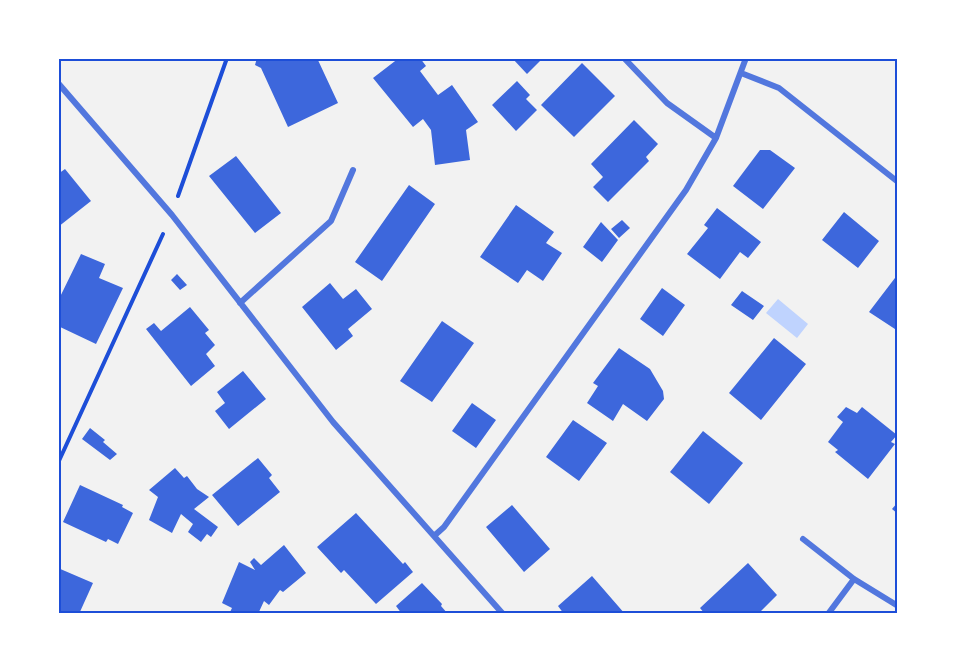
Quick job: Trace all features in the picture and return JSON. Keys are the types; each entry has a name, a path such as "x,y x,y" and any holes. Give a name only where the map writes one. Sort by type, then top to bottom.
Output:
{"street":[{"path":"624,58 668,103 716,138"},
{"path":"434,536 444,527 686,190 716,138 746,58"},
{"path":"741,73 779,88 897,182"},
{"path":"58,83 172,215 333,422 503,614"},
{"path":"240,303 331,222 353,170"},
{"path":"803,539 854,579 897,606"},
{"path":"828,614 854,579"}],"path":[{"path":"58,463 172,215 227,58"}],"water":[{"path":"778,299 808,324 797,338 766,313"}],"building":[{"path":"257,58 317,58 338,103 288,127 261,68 255,65"},
{"path":"399,58 420,58 426,66 420,71 438,95 452,85 478,122 466,130 470,160 435,165 431,130 423,119 413,127 373,78"},
{"path":"512,58 543,58 527,74"},
{"path":"582,63 615,96 574,137 541,105"},
{"path":"517,81 530,95 526,99 537,110 516,131 492,105"},
{"path":"634,120 658,144 646,157 649,161 608,202 593,187 603,177 591,164"},
{"path":"760,150 770,150 795,168 763,209 733,186"},
{"path":"236,156 281,213 255,233 209,176"},
{"path":"65,169 91,201 58,227 58,174"},
{"path":"409,185 435,204 382,281 355,262"},
{"path":"516,205 554,232 546,243 562,253 543,281 527,270 518,283 480,257"},
{"path":"717,208 761,242 748,258 740,252 720,279 687,254 708,228 704,225"},
{"path":"844,212 879,241 858,268 822,240"},
{"path":"622,220 630,228 619,238 611,229"},
{"path":"601,222 618,240 602,262 583,247"},
{"path":"81,254 105,264 99,278 123,288 96,344 58,326 58,301"},
{"path":"177,274 187,285 180,290 171,280"},
{"path":"898,274 898,331 869,312"},
{"path":"330,283 343,299 356,289 372,309 348,329 353,336 336,350 302,307"},
{"path":"662,288 685,305 663,336 640,319"},
{"path":"742,291 764,306 753,320 731,305"},
{"path":"190,307 209,330 205,333 215,345 206,354 215,366 191,386 146,329 154,323 161,331"},
{"path":"442,321 474,343 432,402 400,381"},
{"path":"774,338 806,364 761,420 729,393"},
{"path":"619,348 650,369 663,391 664,399 647,421 623,404 613,421 587,403 598,386 593,383"},
{"path":"243,371 266,399 229,429 215,411 225,403 217,392"},
{"path":"472,403 496,420 476,448 452,431"},
{"path":"846,407 857,413 862,407 897,435 891,442 895,444 868,479 835,452 838,450 828,442 843,422 837,417"},
{"path":"573,420 607,443 579,481 546,457"},
{"path":"90,428 117,454 110,460 82,439"},
{"path":"703,431 743,463 709,504 670,472"},
{"path":"258,458 272,475 269,478 280,492 238,526 212,495"},
{"path":"175,468 209,497 194,509 218,527 211,537 207,534 201,542 188,532 193,524 181,514 172,533 149,520 158,497 149,490"},
{"path":"80,485 123,505 122,507 133,513 118,544 108,539 106,542 63,522"},
{"path":"898,502 898,514 892,509"},
{"path":"512,505 550,549 524,572 486,527"},
{"path":"356,513 413,572 376,604 344,570 341,573 317,547"},
{"path":"284,545 306,573 283,592 280,590 269,605 264,601 258,614 229,614 232,608 222,603 239,562 255,570 250,562 254,558 261,565"},
{"path":"748,563 777,595 758,614 705,614 700,608"},
{"path":"58,568 93,583 79,614 58,614"},
{"path":"592,576 625,614 564,614 558,606"},
{"path":"422,583 442,604 441,606 448,614 402,614 396,606"}]}
